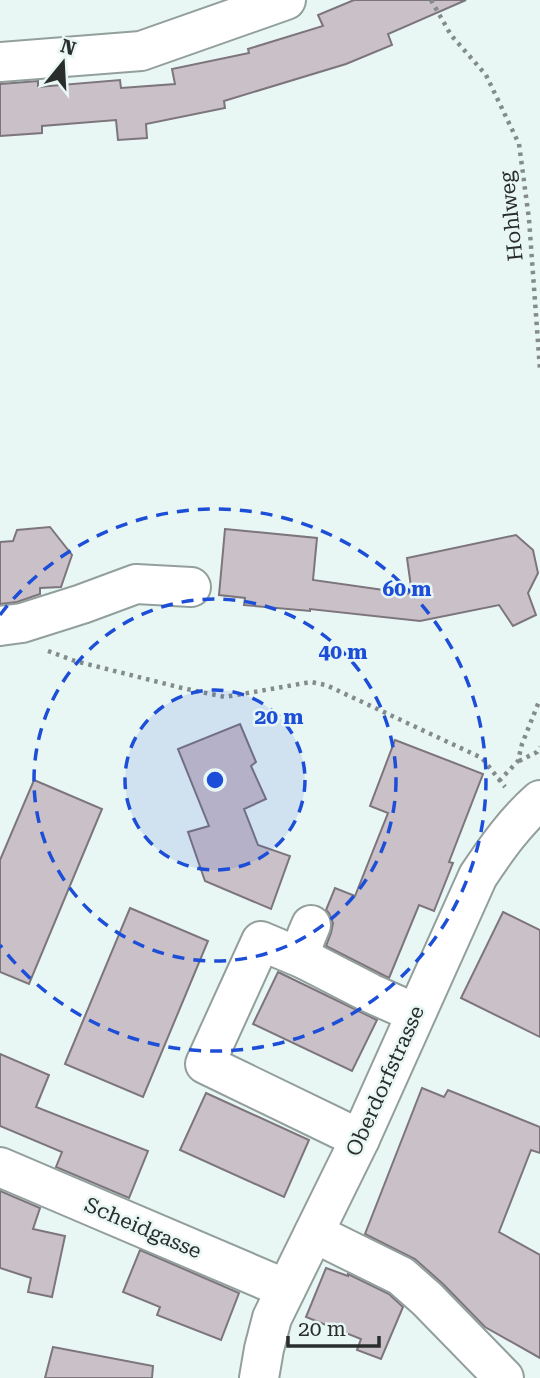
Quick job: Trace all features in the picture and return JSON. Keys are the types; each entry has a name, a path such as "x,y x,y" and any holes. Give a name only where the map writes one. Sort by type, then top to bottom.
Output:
{"street":[{"path":"0,62 141,51 286,0"},
{"path":"11,624 82,604 136,584 191,587"},
{"name":"Oberdorfstrasse","path":"259,1378 272,1318 360,1139 478,876 501,842 534,806"},
{"path":"360,1139 205,1064 261,942 309,943 370,993 415,1013"},
{"name":"Scheidgasse","path":"0,1167 286,1289"},
{"path":"314,1233 401,1276 427,1299 496,1375"}],"path":[{"name":"Hohlweg","path":"431,0 451,35 486,75 519,144 529,219 540,370"},
{"path":"11,624 42,649 75,661 182,688 225,696 311,682 326,685 482,758 499,780 534,806"},
{"path":"518,761 540,699"},
{"path":"499,780 518,761 537,752 540,747"}],"building":[{"path":"354,0 466,0 388,34 392,45 346,64 224,101 225,108 146,124 147,138 118,140 116,120 42,126 42,133 0,136 0,84 38,81 38,87 120,80 121,88 175,84 172,69 249,53 248,49 323,26 318,15"},
{"path":"50,527 72,555 61,587 40,588 40,594 17,602 0,604 0,542 13,541 17,530"},
{"path":"225,529 317,538 313,580 412,594 407,558 516,535 533,550 538,573 528,593 536,615 513,626 499,605 420,621 244,605 245,598 219,595"},
{"path":"240,724 256,762 251,766 266,799 244,809 258,845 290,856 271,909 205,881 188,832 209,826 178,749"},
{"path":"395,740 483,774 449,862 453,863 434,911 419,905 389,978 326,946 333,923 326,910 335,888 355,896 388,813 370,806"},
{"path":"34,780 102,809 29,984 0,972 0,860"},
{"path":"130,908 208,941 143,1097 65,1064"},
{"path":"503,912 540,930 540,1037 461,998"},
{"path":"278,972 377,1020 352,1071 253,1024"},
{"path":"0,1054 49,1075 36,1107 148,1151 129,1198 56,1167 62,1152 0,1126"},
{"path":"422,1088 444,1097 448,1090 540,1127 540,1153 531,1150 499,1232 540,1255 540,1358 485,1327 415,1259 365,1234"},
{"path":"206,1093 309,1140 284,1197 180,1150"},
{"path":"0,1191 40,1208 33,1229 65,1236 52,1297 28,1292 31,1278 0,1268"},
{"path":"140,1250 239,1293 221,1340 157,1315 160,1307 123,1292"},
{"path":"326,1268 348,1274 389,1294 403,1307 381,1359 357,1350 361,1339 306,1317"},
{"path":"53,1347 153,1366 152,1378 45,1378"}]}
